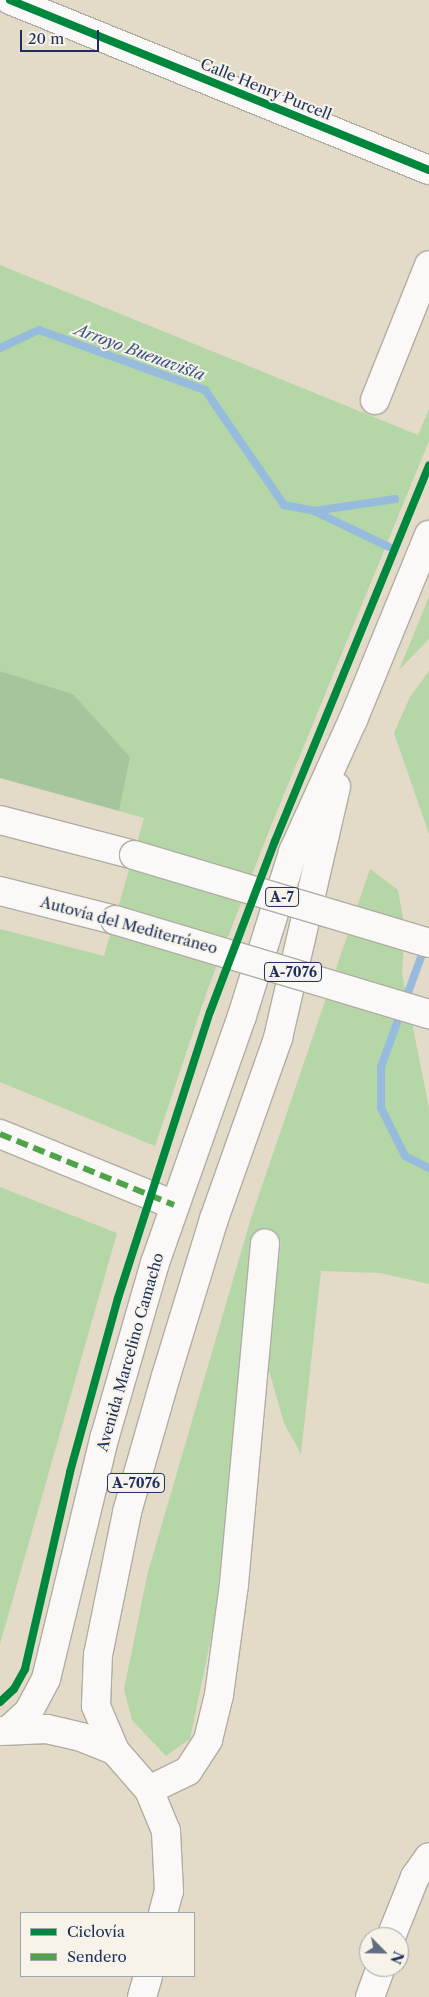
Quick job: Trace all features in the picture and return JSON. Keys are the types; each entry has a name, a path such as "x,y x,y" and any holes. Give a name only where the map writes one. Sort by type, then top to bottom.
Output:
{"main road":[{"name":"Calle Henry Purcell","path":"27,3 429,170"},
{"path":"375,400 429,265"},
{"name":"A-7076","path":"174,1205 242,1016 293,852 352,720 429,535"},
{"name":"Avenida Marcelino Camacho","path":"163,1912 169,1891 166,1831 149,1790 115,1751 96,1706 98,1654 128,1512 214,1219 278,1038 352,720"},
{"name":"A-7","path":"0,820 134,855 429,943"},
{"name":"Autovía del Mediterráneo","path":"0,891 115,920 429,1014"},
{"path":"0,1134 174,1205"},
{"name":"Avenida Marcelino Camacho","path":"5,1730 29,1711 46,1679 104,1436 174,1205"},
{"path":"149,1790 188,1771 208,1740 220,1694 234,1584 265,1243"},
{"name":"Avenida Marcelino Camacho","path":"5,1730 47,1730 82,1737 115,1751"},
{"path":"395,1927 415,1877 429,1857"},
{"path":"142,1997 148,1977"},
{"path":"370,1997 377,1977"}],"green space":[{"path":"0,265 418,435 429,409 429,441 269,831 207,991 155,1146 0,1082 0,929 104,956 144,818 119,811 129,757 73,694 0,671"},
{"path":"429,597 429,639 399,670"},
{"path":"0,671 73,694 130,757 119,811 0,778"},
{"path":"429,671 429,834 394,733 410,697"},
{"path":"370,869 398,890 405,929 402,973 429,1108 429,1284 380,1273 321,1271 301,1454 284,1423 268,1367 281,1239 257,1235 241,1357 232,1483 214,1624 190,1739 166,1756 132,1720 124,1689 148,1572 251,1218"},
{"path":"0,1187 117,1233 0,1644"}],"waterway":[{"name":"Arroyo Buenavista","path":"0,348 39,330 205,390 284,505 314,511 395,499"},
{"path":"314,511 389,547"},
{"path":"425,946 381,1067 381,1108 405,1156 429,1168"}],"marked path":[{"path":"0,1134 174,1205"}],"cycle path":[{"path":"10,0 429,170"},
{"path":"0,1702 14,1689 25,1669 70,1472 118,1298 210,1012 275,841 429,465"}]}
